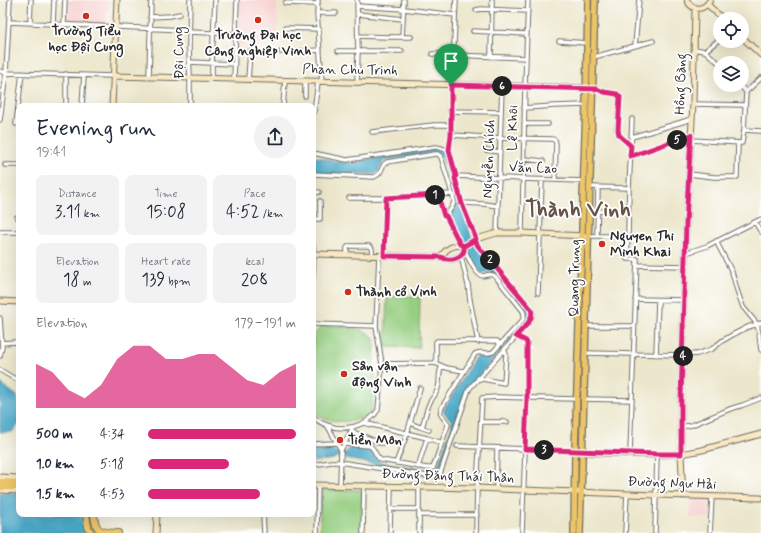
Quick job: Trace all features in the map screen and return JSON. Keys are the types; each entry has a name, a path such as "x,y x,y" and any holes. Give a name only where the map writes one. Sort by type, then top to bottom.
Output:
{"highway":[{"path":"0,482 16,483"},
{"path":"0,486 16,487"},
{"path":"86,517 88,527 92,533"},
{"path":"94,517 94,521 99,530 103,532 118,533"}],"main road":[{"name":"Quang Trung","path":"578,492 576,451 580,288 590,187 590,88 587,42 588,0"},
{"name":"Quang Trung","path":"577,531 578,492 582,452 587,288 584,181 586,106 594,57 595,0"},
{"path":"595,14 596,6 599,0"},
{"path":"580,288 587,288"},
{"path":"577,399 584,399"},
{"path":"576,451 582,452"}],"street":[{"path":"0,120 6,73 10,22 10,0"},
{"path":"30,23 31,0"},
{"path":"54,0 54,24"},
{"path":"64,24 65,0"},
{"path":"112,103 117,0"},
{"path":"149,77 150,0"},
{"name":"Đội Cung","path":"190,0 188,47 190,103"},
{"path":"212,79 215,0"},
{"path":"234,79 237,0"},
{"path":"357,0 357,82"},
{"path":"402,37 404,0"},
{"path":"316,464 340,462 427,476 439,475 468,390 532,317 532,310 478,246 462,203 455,178 456,176 449,150 451,135 450,111 456,0"},
{"path":"491,57 492,0"},
{"name":"Lê Khôi","path":"522,233 524,108 528,0"},
{"path":"635,46 639,0"},
{"path":"687,0 691,6 695,8 704,7 709,2 717,12"},
{"path":"284,3 318,2 317,13 320,50 320,82 316,103"},
{"path":"357,6 404,9 455,15"},
{"name":"Hồng Bàng","path":"683,496 680,427 686,223 693,104 695,8"},
{"path":"476,10 528,11"},
{"path":"317,13 336,13"},
{"path":"150,17 180,14"},
{"path":"358,14 403,19"},
{"path":"10,22 184,30"},
{"path":"284,28 319,28"},
{"path":"473,31 527,34"},
{"path":"189,32 236,34"},
{"path":"358,36 411,37"},
{"path":"594,57 653,41"},
{"path":"559,42 587,42"},
{"path":"749,44 761,55"},
{"path":"705,51 713,45"},
{"path":"694,49 705,51 713,58"},
{"path":"281,52 320,50"},
{"path":"248,80 250,51"},
{"path":"338,51 402,51"},
{"path":"432,54 526,58"},
{"path":"189,62 234,64"},
{"path":"0,71 6,73 113,76"},
{"path":"18,103 22,73"},
{"path":"66,74 66,103"},
{"path":"82,103 84,75"},
{"name":"Phan Chu Trinh","path":"113,76 590,88"},
{"path":"749,89 761,78"},
{"path":"283,103 285,81"},
{"path":"305,81 305,96"},
{"name":"Nguyễn Chích","path":"497,233 502,86"},
{"path":"590,88 617,94 620,97 619,135 631,146"},
{"path":"630,156 691,137 742,143 746,92"},
{"path":"693,104 745,104"},
{"path":"524,108 586,106"},
{"path":"450,111 502,112"},
{"path":"630,453 637,265 637,259 627,259 632,119"},
{"path":"632,137 692,119"},
{"path":"524,124 548,124"},
{"path":"372,132 451,125"},
{"path":"744,130 761,131"},
{"path":"451,135 555,140 555,180"},
{"path":"689,174 737,177 738,143"},
{"path":"316,154 347,160 435,147 449,150"},
{"path":"486,150 500,152"},
{"path":"316,174 374,176 380,173 385,163 436,154 441,157 454,200 454,205 446,216"},
{"path":"524,159 543,161"},
{"path":"5,165 16,165"},
{"name":"Văn Cao","path":"456,176 584,181"},
{"path":"538,293 542,180"},
{"path":"590,187 629,188"},
{"path":"597,236 598,188"},
{"path":"349,198 386,198 452,194"},
{"path":"344,444 370,446 374,449 377,458 379,459 418,467 433,468 448,425 447,421 441,414 440,409 463,371 475,353 491,353 524,318 524,312 495,276 492,274 482,276 478,274 446,216 444,216 438,195"},
{"path":"318,421 327,426 353,427 364,423 375,415 378,410 382,364 376,326 386,198"},
{"path":"316,219 320,219 320,201"},
{"path":"462,203 498,206"},
{"path":"597,211 628,212"},
{"path":"686,253 707,246 761,219"},
{"path":"755,222 761,232"},
{"path":"0,232 16,232"},
{"path":"441,257 449,249 456,245 464,247 475,240 497,233 628,236"},
{"path":"716,241 732,272 743,307 759,324 761,350"},
{"path":"346,255 346,248 349,246 369,246 372,249 372,256"},
{"path":"316,254 441,257 453,260 463,254 464,247"},
{"path":"461,256 468,285 478,342"},
{"path":"637,265 685,266"},
{"path":"635,299 684,300"},
{"path":"656,355 658,300"},
{"path":"0,301 16,302"},
{"path":"0,318 2,343 0,356"},
{"path":"316,324 376,326"},
{"path":"585,353 656,355 697,354 712,349 722,341 748,327 759,324"},
{"path":"586,326 634,326"},
{"path":"516,336 527,342 527,398 522,533"},
{"path":"435,363 437,341 497,341 500,344"},
{"path":"2,343 16,343"},
{"path":"478,378 504,383 506,354 504,349"},
{"path":"382,364 435,363 463,371"},
{"path":"420,427 422,427 425,413 439,388 439,374 442,366"},
{"path":"0,370 16,378"},
{"path":"396,463 407,434 420,388"},
{"path":"476,533 482,398 577,399"},
{"path":"680,427 692,425 761,398"},
{"path":"584,399 632,400"},
{"path":"481,422 507,422"},
{"path":"364,423 442,443"},
{"path":"410,423 429,430"},
{"path":"327,426 341,450"},
{"path":"340,485 341,450 353,427"},
{"path":"351,431 384,444 401,443"},
{"path":"582,452 681,454 761,434"},
{"path":"418,467 427,438"},
{"path":"316,444 336,443"},
{"path":"457,446 576,451"},
{"path":"496,488 497,448"},
{"path":"655,533 657,454"},
{"path":"0,477 16,478"},
{"name":"Đường Đặng Thái Thân","path":"316,485 496,488 578,492"},
{"path":"363,533 364,485"},
{"path":"390,533 391,486"},
{"path":"419,487 419,533"},
{"path":"0,490 16,491"},
{"name":"Đường Ngư Hải","path":"578,492 761,498"},
{"path":"625,533 627,494"},
{"path":"710,533 712,497"},
{"path":"390,509 419,509"},
{"path":"419,514 477,515"},
{"path":"156,533 157,517"},
{"path":"263,517 264,533"},
{"path":"316,517 317,533"}],"shaded area":[{"name":"Trường Tiểu học Đội Cung","path":"66,0 108,0 106,25 65,24"},
{"name":"Trường Đại học Công nghiệp Vinh","path":"238,0 277,0 278,40 270,40 269,47 237,46"},
{"path":"690,498 710,498 710,518 690,518"}],"green space":[{"path":"387,296 420,297 419,348 385,347"},
{"name":"Sân vận động Vinh","path":"324,326 340,326 353,328 370,334 374,339 375,350 373,369 375,369 375,379 373,380 372,409 365,417 345,422 331,420 316,414 316,332"},
{"path":"320,490 362,490 361,533 320,533"}],"water":[{"path":"436,148 443,151 472,238 530,311 530,319 468,388 438,473 434,475 346,459 346,457 335,457 334,459 316,462 316,447 331,447 335,452 346,453 349,448 370,448 377,459 381,462 432,470 438,466 452,426 451,420 444,413 444,409 476,356 492,355 500,349 526,317 526,312 497,275 491,272 482,274 478,271 469,255 469,250 464,240 461,239 449,217 450,212 455,205 456,199 442,157 432,153 383,161 379,171 376,174 316,173 316,157 341,162 353,162"},
{"path":"0,383 16,395 16,427 12,432 0,432"},
{"path":"0,493 16,493 16,517 86,517 86,533 0,533"}],"place":[{"name":"Trường Tiểu học Đội Cung","path":"86,16"},
{"name":"Trường Đại học Công nghiệp Vinh","path":"258,20"},
{"name":"Nguyen Thi Minh Khai","path":"602,244"},
{"name":"Thành cổ Vinh","path":"348,292"},
{"name":"Sân vận động Vinh","path":"344,374"},
{"name":"Tiền Môn","path":"340,440"}],"district":[{"name":"Thành Vinh","path":"578,210"}],"route":[{"path":"451,85 451,135 449,150 462,204 476,239 464,246 460,244 446,216 444,216 438,195 386,198 384,256 441,257 444,259 453,260 463,254 465,251 464,246 475,240 478,246 531,309 532,317 516,336 527,342 525,449 681,454 680,427 686,223 691,135 630,156 631,146 619,135 620,97 617,94 604,92 597,89 451,85"}]}
